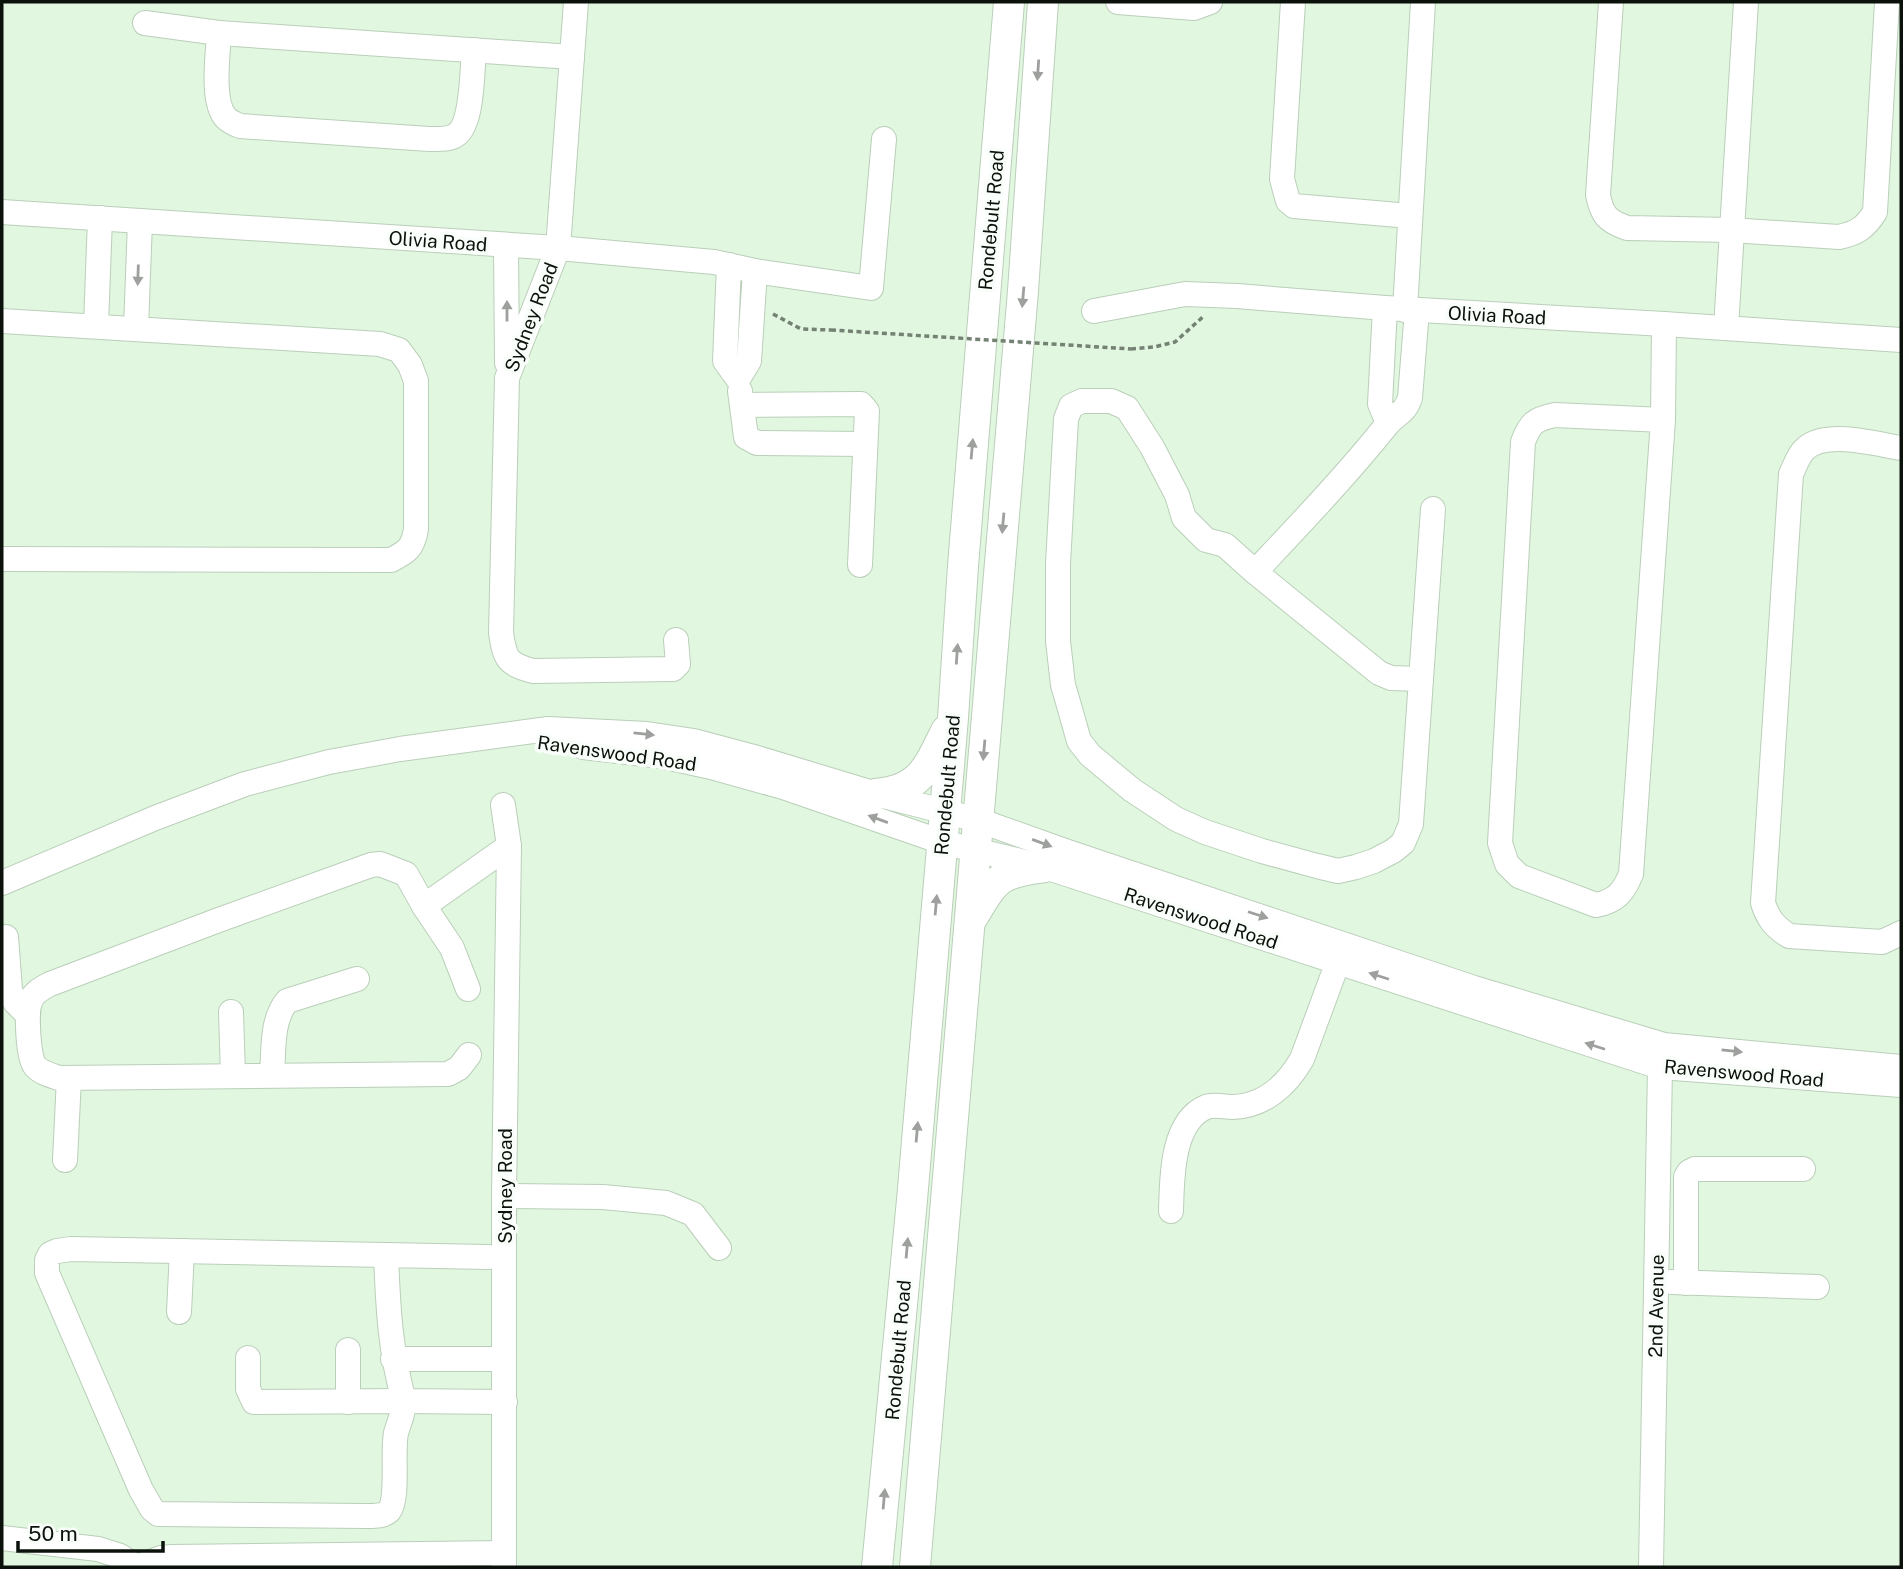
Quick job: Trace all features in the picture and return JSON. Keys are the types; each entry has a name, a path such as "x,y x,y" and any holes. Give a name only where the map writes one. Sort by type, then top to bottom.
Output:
{"main road":[{"name":"Rondebult Road","path":"877,1567 953,718 1009,2"},
{"name":"Rondebult Road","path":"918,1564 976,834 1023,291 1043,2"},
{"path":"876,794 894,793 917,780 931,762 953,718"},
{"path":"969,924 994,883 1007,874 1045,867"}],"street":[{"name":"Sydney Road","path":"576,2 558,248 507,378 501,633 508,660 517,667 533,671 673,669 678,664 676,640"},
{"path":"1118,2 1194,8 1209,2"},
{"path":"1293,2 1282,179 1288,201 1294,206 1410,216"},
{"path":"1255,572 1358,460 1388,423 1406,408 1410,398 1415,338 1402,309 1423,2"},
{"path":"1611,2 1598,195 1605,216 1615,224 1627,228 1731,230 1839,237 1863,229 1875,212 1887,2"},
{"path":"1726,328 1746,2"},
{"path":"145,23 219,33 572,57"},
{"path":"219,33 217,91 221,111 232,123 240,126 402,137 444,139 457,135 465,124 468,109 474,50"},
{"name":"Olivia Road","path":"2,212 558,248 714,262 755,271 871,288 884,139"},
{"path":"96,325 100,218"},
{"path":"136,329 140,221"},
{"path":"506,245 507,378"},
{"path":"729,265 725,362 738,379 746,437 757,443 866,444"},
{"path":"738,379 749,361 755,271"},
{"name":"Olivia Road","path":"1094,312 1185,294 1901,340"},
{"path":"1388,423 1380,404 1384,335 1402,309"},
{"path":"2,321 380,344 400,350 416,381 414,544 391,561 2,559"},
{"path":"1663,420 1555,415 1542,417 1532,424 1523,442 1500,843 1507,864 1519,876 1596,905 1618,896 1631,874 1663,420 1664,324"},
{"path":"1384,335 1415,338"},
{"path":"1421,679 1391,678 1379,673 1225,545 1206,540 1184,518 1177,495 1152,447 1127,408 1111,401 1082,401 1071,406 1066,419 1058,564 1058,641 1063,685 1079,741 1090,755 1132,790 1176,819 1205,832 1306,864 1338,871 1374,861 1403,843 1411,824 1433,509"},
{"path":"742,405 861,404 867,411 860,565"},
{"path":"1901,448 1834,438 1817,441 1805,449 1791,474 1763,903 1772,923 1789,936 1882,942 1901,933"},
{"name":"Ravenswood Road","path":"2,883 155,818 245,784 329,762 400,749 548,729 647,734 694,741 876,794 945,811 976,834 1045,867 1341,954 1662,1056 1901,1086"},
{"name":"Ravenswood Road","path":"503,735 545,744 607,748 661,756 711,767 783,787 942,842 976,834 1068,852 1341,954"},
{"name":"Sydney Road","path":"503,805 509,846 503,1560"},
{"path":"424,905 509,846"},
{"path":"468,989 452,948 406,874 380,864 216,921 50,984 36,992 29,1002 27,1014 31,1061 48,1075 59,1078 448,1074 459,1068 469,1055"},
{"path":"6,937 9,990 15,1002 27,1014"},
{"path":"1171,1211 1173,1162 1182,1133 1194,1114 1208,1106 1252,1105 1284,1084 1302,1059 1341,954"},
{"path":"272,1074 276,1021 287,1001 357,979"},
{"path":"231,1012 233,1075"},
{"name":"Ravenswood Road","path":"1662,1056 1901,1068"},
{"name":"2nd Avenue","path":"1651,1567 1662,1056"},
{"path":"65,1160 69,1078"},
{"path":"1686,1283 1686,1177 1689,1172 1695,1169 1803,1169"},
{"path":"504,1196 603,1197 666,1203 693,1214 719,1248"},
{"path":"386,1255 393,1359 404,1401 396,1435 393,1502 388,1512 382,1515 341,1516 158,1514 152,1509 141,1490 47,1273 50,1254 71,1249 182,1251 386,1255 488,1257"},
{"path":"179,1312 182,1251"},
{"path":"1656,1282 1817,1286"},
{"path":"348,1350 348,1402"},
{"path":"248,1358 248,1389 254,1402 505,1402"},
{"path":"393,1359 504,1359"},
{"path":"2,1538 98,1549 120,1556 136,1567 172,1557 503,1560"}],"path":[{"path":"831,330 1131,349 1175,342 1212,309 1237,296"}]}
